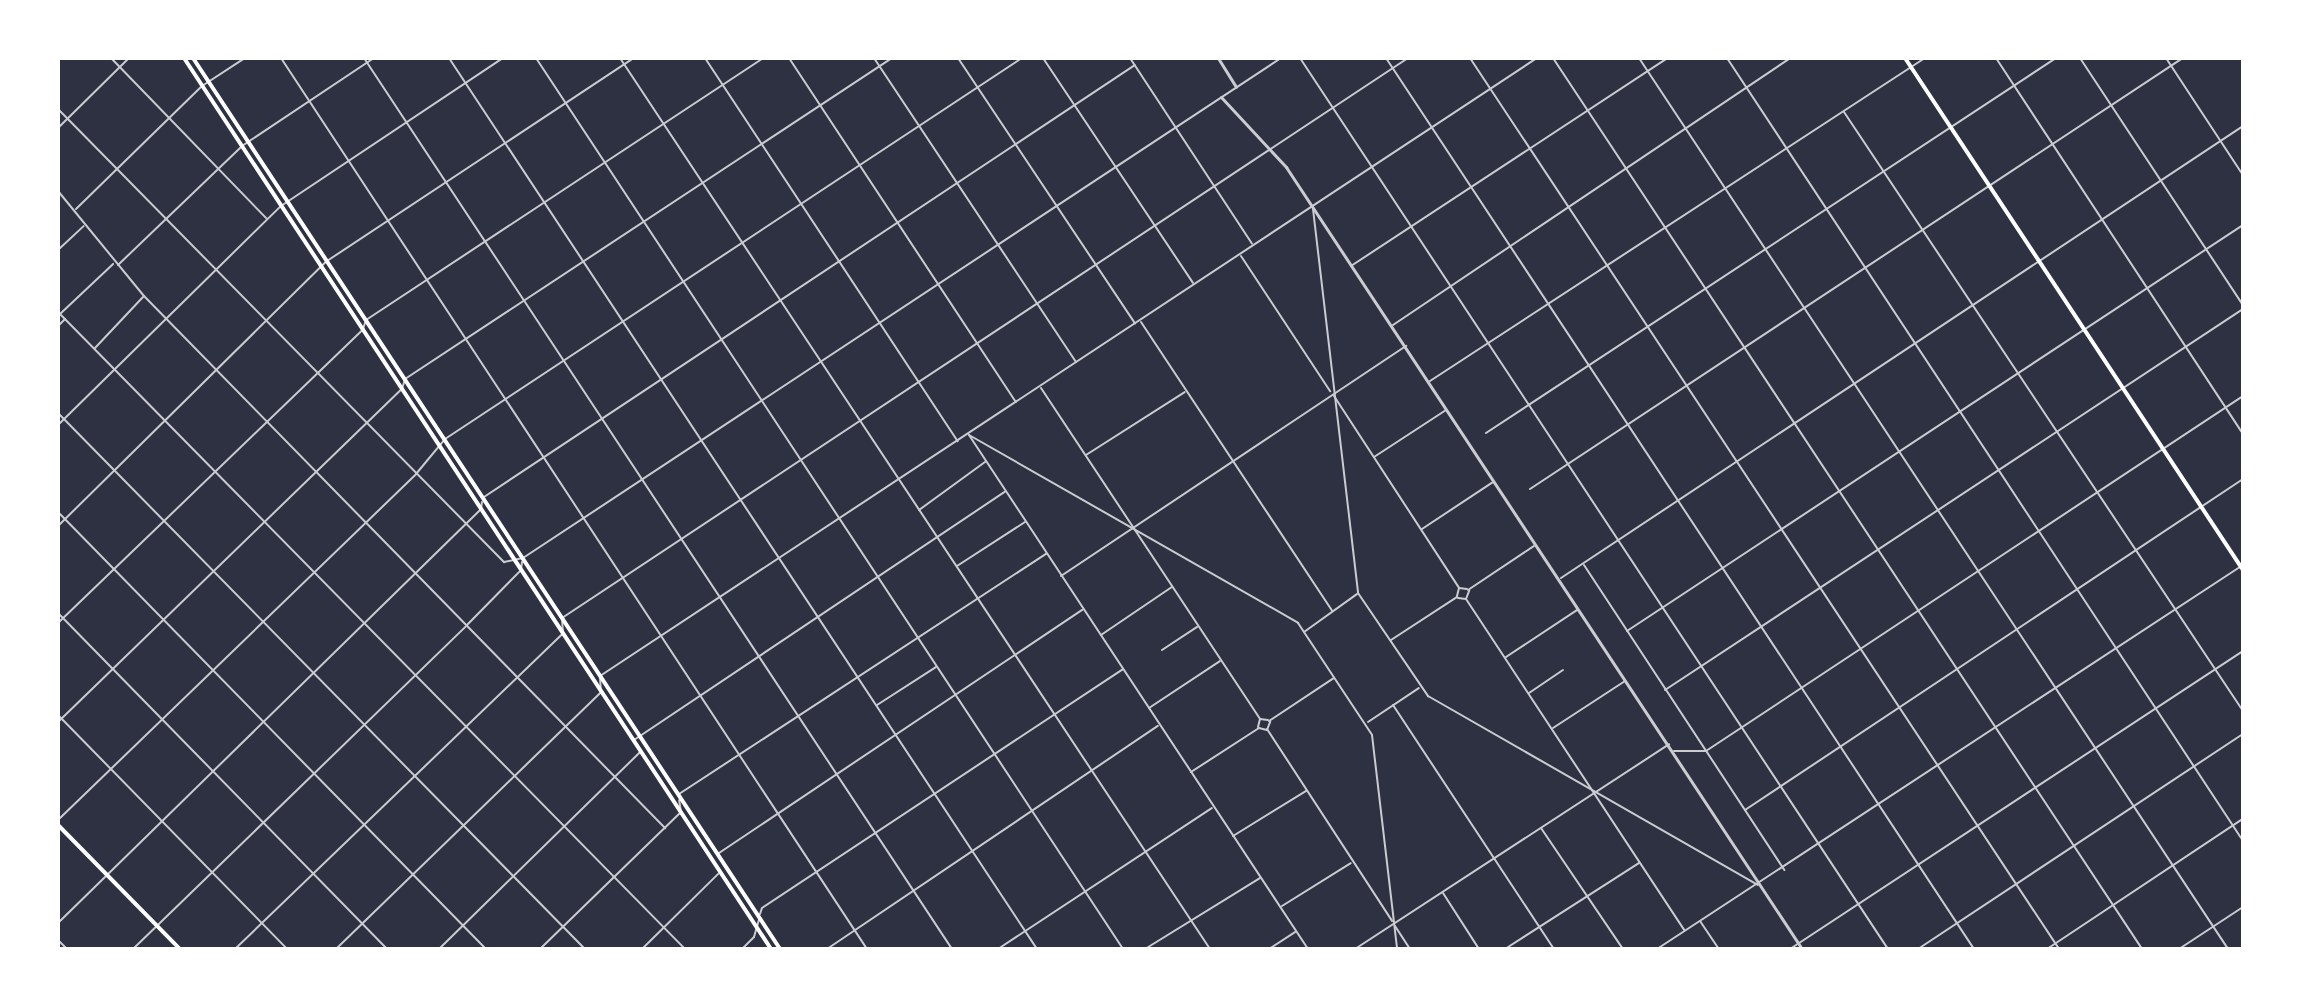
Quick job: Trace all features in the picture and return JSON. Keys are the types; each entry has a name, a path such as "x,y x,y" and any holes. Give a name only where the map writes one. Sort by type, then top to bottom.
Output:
{"main road":[{"path":"184,58 771,949"},
{"path":"193,58 780,949"},
{"path":"1905,58 2242,567"},
{"path":"58,822 180,949"}],"street":[{"path":"111,58 267,219"},
{"path":"58,128 129,58"},
{"path":"76,209 202,86 245,58"},
{"path":"281,58 467,336 867,949"},
{"path":"364,58 952,949"},
{"path":"374,58 242,146 116,265 59,313 685,949"},
{"path":"449,58 1037,949"},
{"path":"58,425 281,206 503,58"},
{"path":"536,58 1123,949"},
{"path":"620,58 1210,949"},
{"path":"58,526 327,261 445,180 634,58"},
{"path":"705,58 958,441"},
{"path":"58,623 363,329 366,320 763,58"},
{"path":"789,58 1017,403"},
{"path":"874,58 1076,363"},
{"path":"58,722 402,389 405,379 892,58"},
{"path":"958,58 1136,324"},
{"path":"58,822 261,620 416,474 441,448 445,439 505,395 1022,58"},
{"path":"1043,58 1195,285"},
{"path":"1130,58 1254,246"},
{"path":"1218,58 1236,87"},
{"path":"58,109 504,562 523,558 1174,125 1281,58"},
{"path":"1300,58 1409,228 1888,949"},
{"path":"1386,58 1974,949"},
{"path":"235,949 463,725 563,633 562,618 1408,58"},
{"path":"1470,58 2059,949"},
{"path":"336,949 601,692 600,676 1537,58"},
{"path":"1553,58 2142,949"},
{"path":"1639,58 2228,949"},
{"path":"1351,266 1668,58"},
{"path":"1727,58 2243,841"},
{"path":"1392,326 1625,166 1791,58"},
{"path":"1429,382 1489,347 1925,58"},
{"path":"1996,58 2243,434"},
{"path":"1486,433 2056,58"},
{"path":"1665,690 2243,307 2080,58"},
{"path":"2166,58 2243,175"},
{"path":"1530,489 2183,58"},
{"path":"58,923 481,509 483,497 1135,65"},
{"path":"1221,97 1271,149 1313,207 1802,949"},
{"path":"1844,112 2243,711"},
{"path":"1558,580 2243,126"},
{"path":"58,191 76,209 116,265 144,296 665,828"},
{"path":"1313,207 1332,394 1358,593 1420,687 1595,792 1759,885"},
{"path":"58,250 85,225"},
{"path":"1627,631 2243,225"},
{"path":"1240,255 1459,588 1468,590"},
{"path":"94,350 144,296"},
{"path":"58,326 65,319"},
{"path":"1140,321 1332,611"},
{"path":"1061,576 1406,346"},
{"path":"1040,387 1260,719 1259,728"},
{"path":"1085,456 1186,392"},
{"path":"1674,751 1706,751 2243,396"},
{"path":"1374,458 1447,410"},
{"path":"58,413 585,949"},
{"path":"968,434 1308,949"},
{"path":"968,434 1294,620 1304,632 1366,723 1397,949"},
{"path":"919,510 986,462"},
{"path":"1745,810 1898,705 2243,479"},
{"path":"1421,529 1495,481"},
{"path":"633,741 699,693 1006,492"},
{"path":"58,512 486,949"},
{"path":"957,566 1026,521"},
{"path":"1466,599 1468,590 1535,545"},
{"path":"540,949 681,812 678,795 1046,554"},
{"path":"133,949 214,874 467,625 521,570 523,558"},
{"path":"1583,564 1784,870"},
{"path":"1657,949 1784,870 2242,567"},
{"path":"1100,635 1173,587"},
{"path":"1390,641 1457,597 1459,588"},
{"path":"1304,632 1358,593"},
{"path":"1457,597 1466,599 1684,930"},
{"path":"642,949 720,872 718,854 1083,609"},
{"path":"1505,658 1578,609"},
{"path":"58,613 387,949"},
{"path":"1162,650 1198,626"},
{"path":"1790,949 2243,651"},
{"path":"1148,708 1221,660"},
{"path":"876,705 937,666"},
{"path":"742,949 757,928 762,908 1123,669"},
{"path":"1528,694 1563,670"},
{"path":"1335,677 1269,721 1267,729 1410,949"},
{"path":"1551,729 1626,680"},
{"path":"1366,723 1420,687"},
{"path":"1393,705 1554,949"},
{"path":"58,715 287,949"},
{"path":"1260,719 1269,721"},
{"path":"827,949 1159,725"},
{"path":"1190,772 1259,728 1267,729"},
{"path":"1918,949 2243,734"},
{"path":"1355,949 1669,744"},
{"path":"439,949 647,747"},
{"path":"1233,836 1307,790"},
{"path":"998,949 1213,807"},
{"path":"2047,949 2243,819"},
{"path":"1541,828 1623,949"},
{"path":"1280,907 1352,862"},
{"path":"1505,949 1640,862"},
{"path":"1145,949 1261,877"},
{"path":"1443,892 1479,949"},
{"path":"2179,949 2243,907"},
{"path":"1700,921 1719,949"},
{"path":"1269,949 1296,931"},
{"path":"58,940 67,949"}]}
